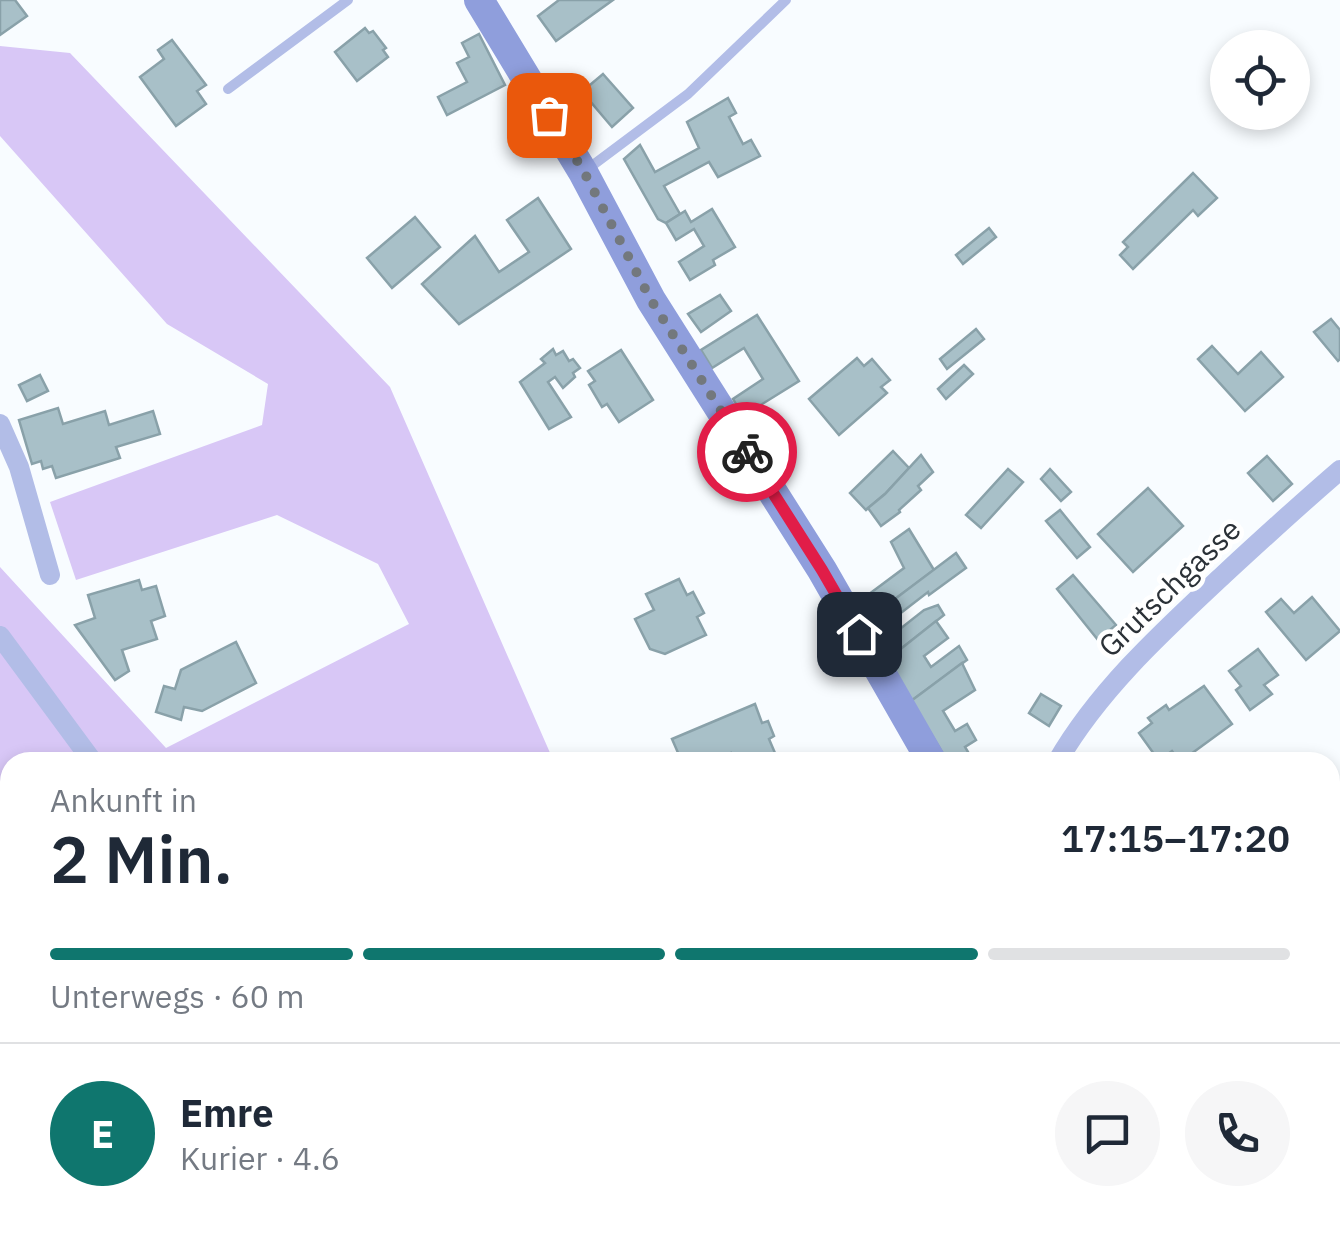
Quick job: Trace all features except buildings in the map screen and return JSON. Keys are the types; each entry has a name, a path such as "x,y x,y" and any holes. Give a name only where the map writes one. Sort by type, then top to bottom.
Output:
{"main road":[{"path":"479,0 584,172 651,300 822,570 926,752"}],"street":[{"path":"0,424 19,468 50,574"},
{"name":"Grutschgasse","path":"1063,752 1088,714 1164,630 1340,470"},
{"path":"0,636 85,752"}],"lane":[{"path":"228,89 348,0"},
{"path":"584,172 688,94 786,0"}],"shaded area":[{"path":"0,46 70,53 390,387 550,752 0,752 0,567 166,748 409,624 378,564 277,515 76,580 50,502 262,425 268,384 167,324 0,136"}],"way so far":[{"path":"549,115 584,172 651,300 747,452"}],"route":[{"path":"747,452 859,634"}]}
